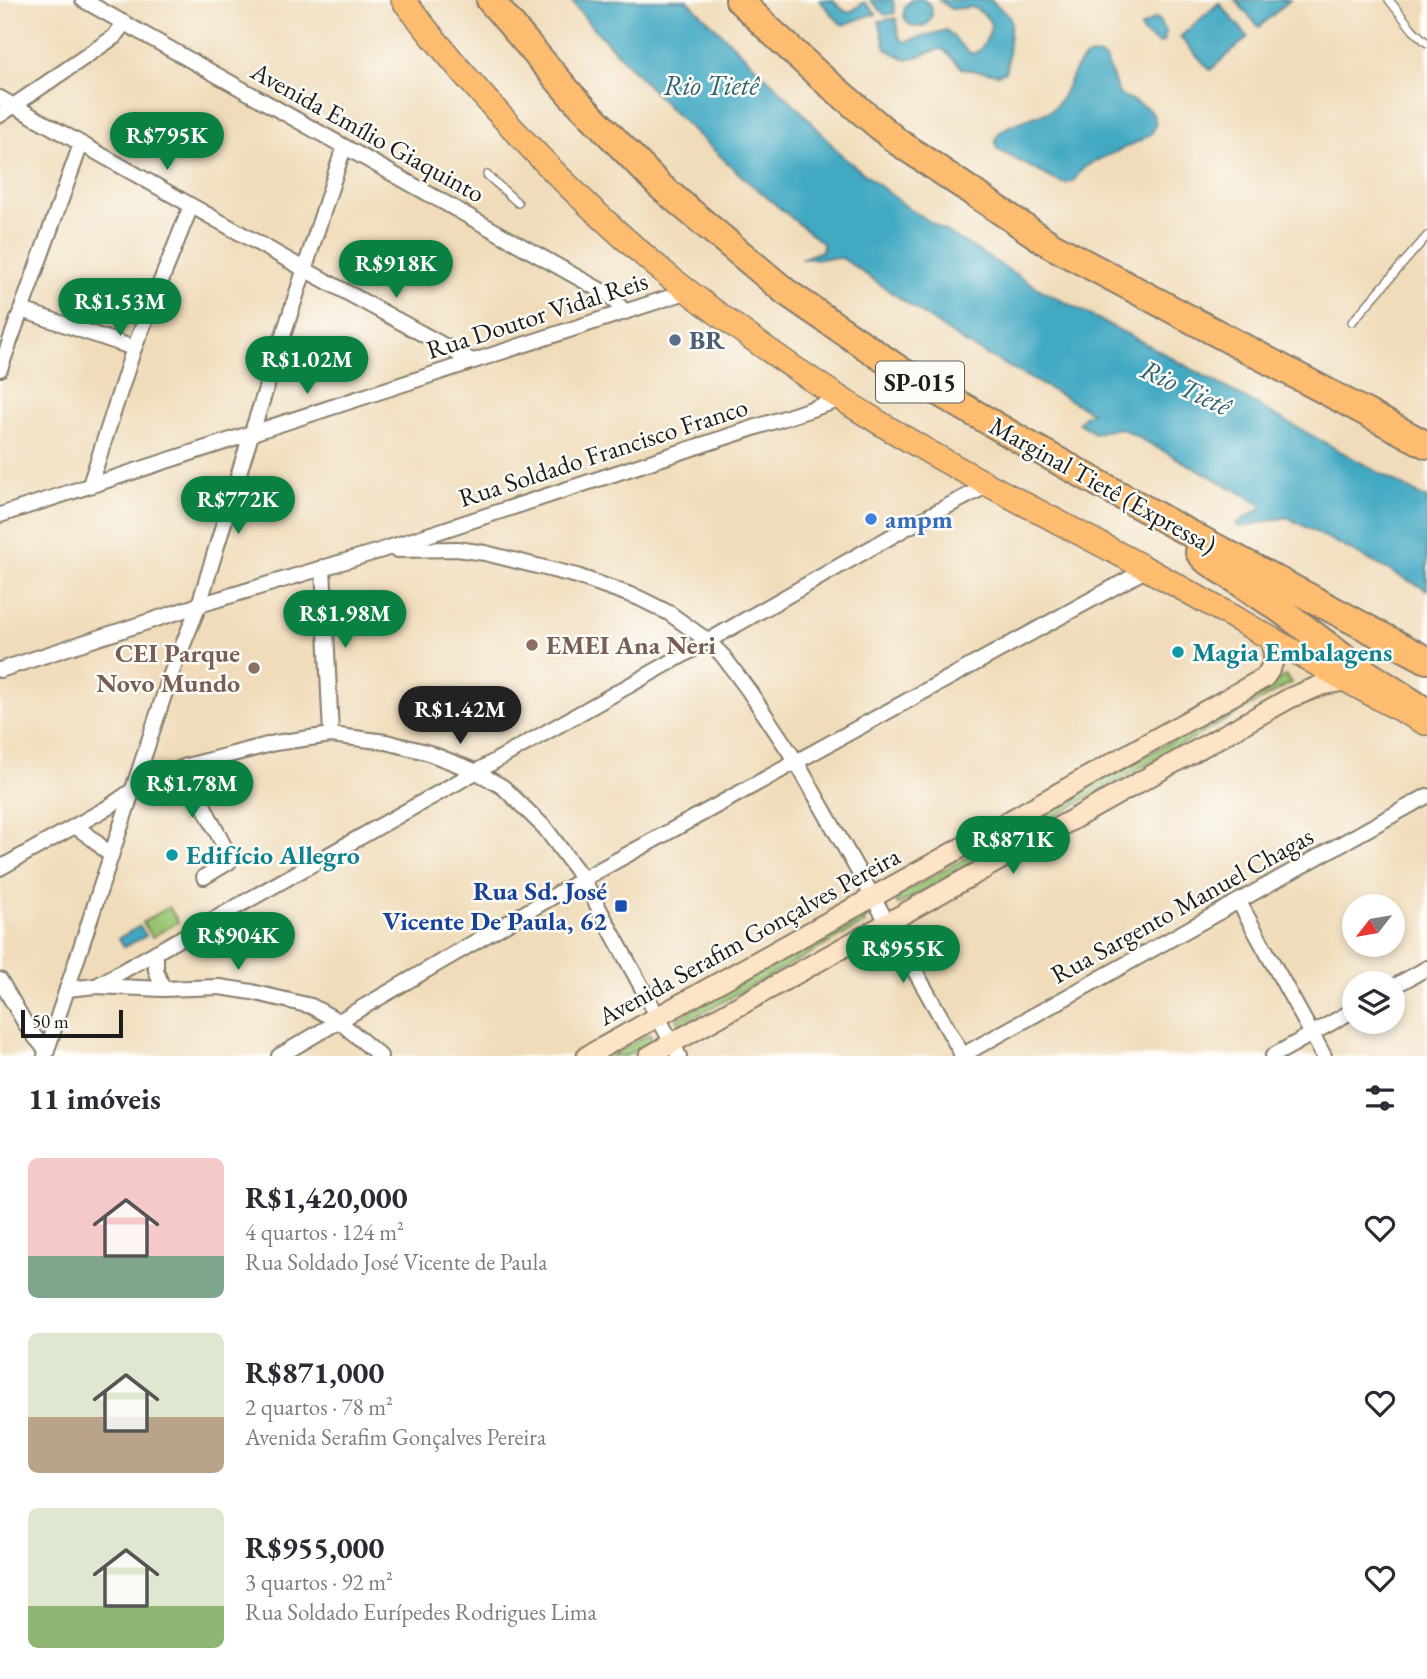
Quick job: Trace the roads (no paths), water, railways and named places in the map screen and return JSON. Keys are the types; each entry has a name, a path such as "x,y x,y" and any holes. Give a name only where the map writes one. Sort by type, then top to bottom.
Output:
{"highway":[{"path":"403,0 447,57 578,197 670,277 779,357 927,451 1427,724"},
{"name":"Marginal Tietê (Expressa)","path":"490,0 572,95 660,186 786,292 900,370 1024,442 1427,660"},
{"path":"739,0 822,78 898,142 1051,245 1427,446"},
{"path":"1174,525 1206,559 1281,610 1351,663 1427,712"}],"main road":[{"name":"Avenida Serafim Gonçalves Pereira","path":"587,1056 1264,678 1274,661 1269,637"},
{"path":"649,1056 675,1050 888,923 1290,698 1322,685 1344,681"}],"street":[{"name":"Avenida Emílio Giaquinto","path":"83,0 609,295 625,312"},
{"path":"0,115 114,37 124,23"},
{"path":"0,98 472,361"},
{"path":"0,369 81,144"},
{"path":"46,1054 172,674 199,605 344,147"},
{"path":"90,485 134,348 191,205"},
{"name":"Rua Doutor Vidal Reis","path":"0,514 689,291"},
{"path":"22,310 134,348"},
{"name":"Rua Soldado Francisco Franco","path":"379,551 842,399"},
{"path":"96,986 906,528 988,485"},
{"path":"0,670 199,605 379,551 433,548 485,553 577,576 639,598 669,613 708,641 749,691 797,763 962,1056"},
{"path":"323,567 331,735"},
{"path":"279,1056 583,879 1147,569"},
{"path":"0,868 133,790 187,766 275,743 331,735 386,742 426,752 475,771 503,787 545,828 583,879 675,1050"},
{"path":"187,766 193,785 230,858 229,862 204,877"},
{"name":"Rua Sargento Manuel Chagas","path":"962,1056 1427,796"},
{"path":"75,826 111,856"},
{"path":"1239,902 1324,1056"},
{"path":"156,952 157,978 163,989"},
{"path":"1405,980 1427,968"},
{"path":"0,980 46,1054"},
{"path":"67,989 96,986 220,988 252,992 311,1006 340,1022 380,1056"},
{"path":"1273,1056 1342,1017"}],"lane":[{"path":"1390,0 1413,30 1427,43"},
{"path":"487,175 518,203"},
{"path":"1352,322 1427,236"}],"water":[{"path":"918,-1 928,3 932,13 928,23 918,27 908,23 904,13 908,3"},
{"name":"Rio Tietê","path":"571,0 687,0 803,113 843,157 908,208 1043,291 1150,346 1427,499 1427,590 1287,517 1240,527 1236,524 1261,508 1260,503 1121,428 1094,433 1079,423 1092,412 963,342 842,258 800,259 822,251 823,244 746,180 672,111 588,22"},
{"path":"819,0 833,0 848,12 864,2 876,14 844,25"},
{"path":"870,0 893,0 895,13 885,15"},
{"path":"939,0 991,0 1009,16 1011,21 1005,72 998,74 963,69 940,49 907,60 886,49 879,21 896,18 899,37 904,42 946,30 968,52 975,53 979,50 990,30 989,20 972,7 951,9"},
{"path":"1235,0 1290,0 1259,27"},
{"path":"1219,3 1248,37 1210,70 1180,37"},
{"path":"1155,18 1160,20 1166,31 1164,40 1159,44 1143,33 1141,27"},
{"path":"1092,55 1106,60 1119,94 1152,113 1155,126 1151,134 1085,167 1069,183 1059,182 998,150 995,141 998,134 1014,124 1051,110 1079,65"},
{"path":"140,926 146,936 124,947 119,938"}],"place":[{"name":"BR","path":"675,340"},
{"name":"ampm","path":"871,519"},
{"name":"EMEI Ana Neri","path":"532,645"},
{"name":"Magia Embalagens","path":"1178,652"},
{"name":"CEI Parque Novo Mundo","path":"254,668"},
{"name":"Edifício Allegro","path":"172,855"},
{"name":"Rua Sd. José Vicente De Paula, 62","path":"621,906"}]}
